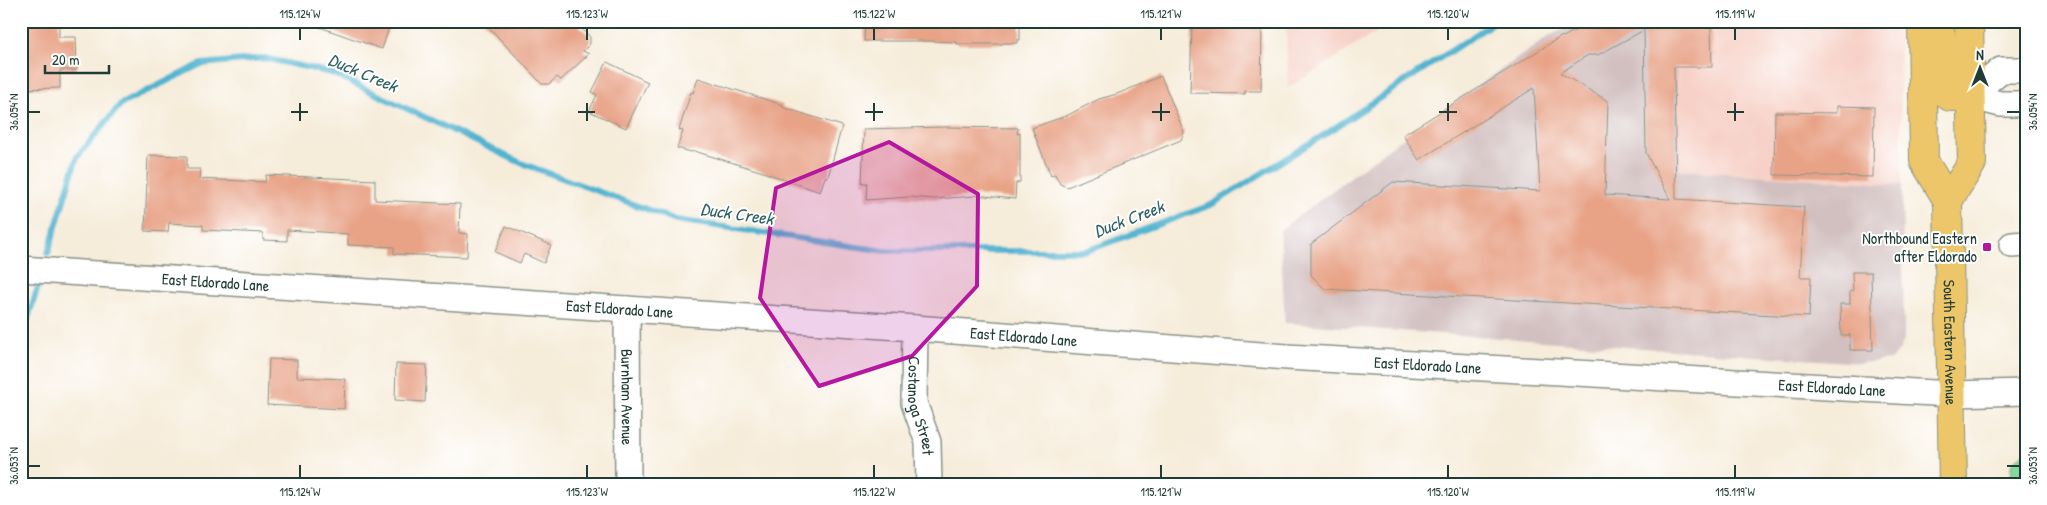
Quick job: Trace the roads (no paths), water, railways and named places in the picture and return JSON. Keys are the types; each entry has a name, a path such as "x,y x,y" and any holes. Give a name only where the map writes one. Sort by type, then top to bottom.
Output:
{"main road":[{"name":"South Eastern Avenue","path":"1922,21 1924,161 1948,201 1953,484"},
{"path":"1938,21 1944,48 1945,92 1950,97 1970,96"},
{"path":"1948,201 1972,163 1969,21"}],"street":[{"path":"1970,96 2001,70 2026,70"},
{"path":"1970,96 2000,104 2026,104"},
{"name":"East Eldorado Lane","path":"21,269 916,328 1287,357 1952,394 2026,392"},
{"name":"Burnham Avenue","path":"628,309 628,484"},
{"name":"Costanoga Street","path":"916,328 914,403 928,442 929,484"}],"waterway":[{"name":"Duck Creek","path":"48,253 77,157 121,104 201,64 264,58 332,73 521,163 676,220 885,251 1086,251 1211,205 1330,131 1496,21"},
{"name":"Duck Creek","path":"21,340 38,287"}],"place":[{"name":"Northbound Eastern after Eldorado","path":"1987,247"}]}
